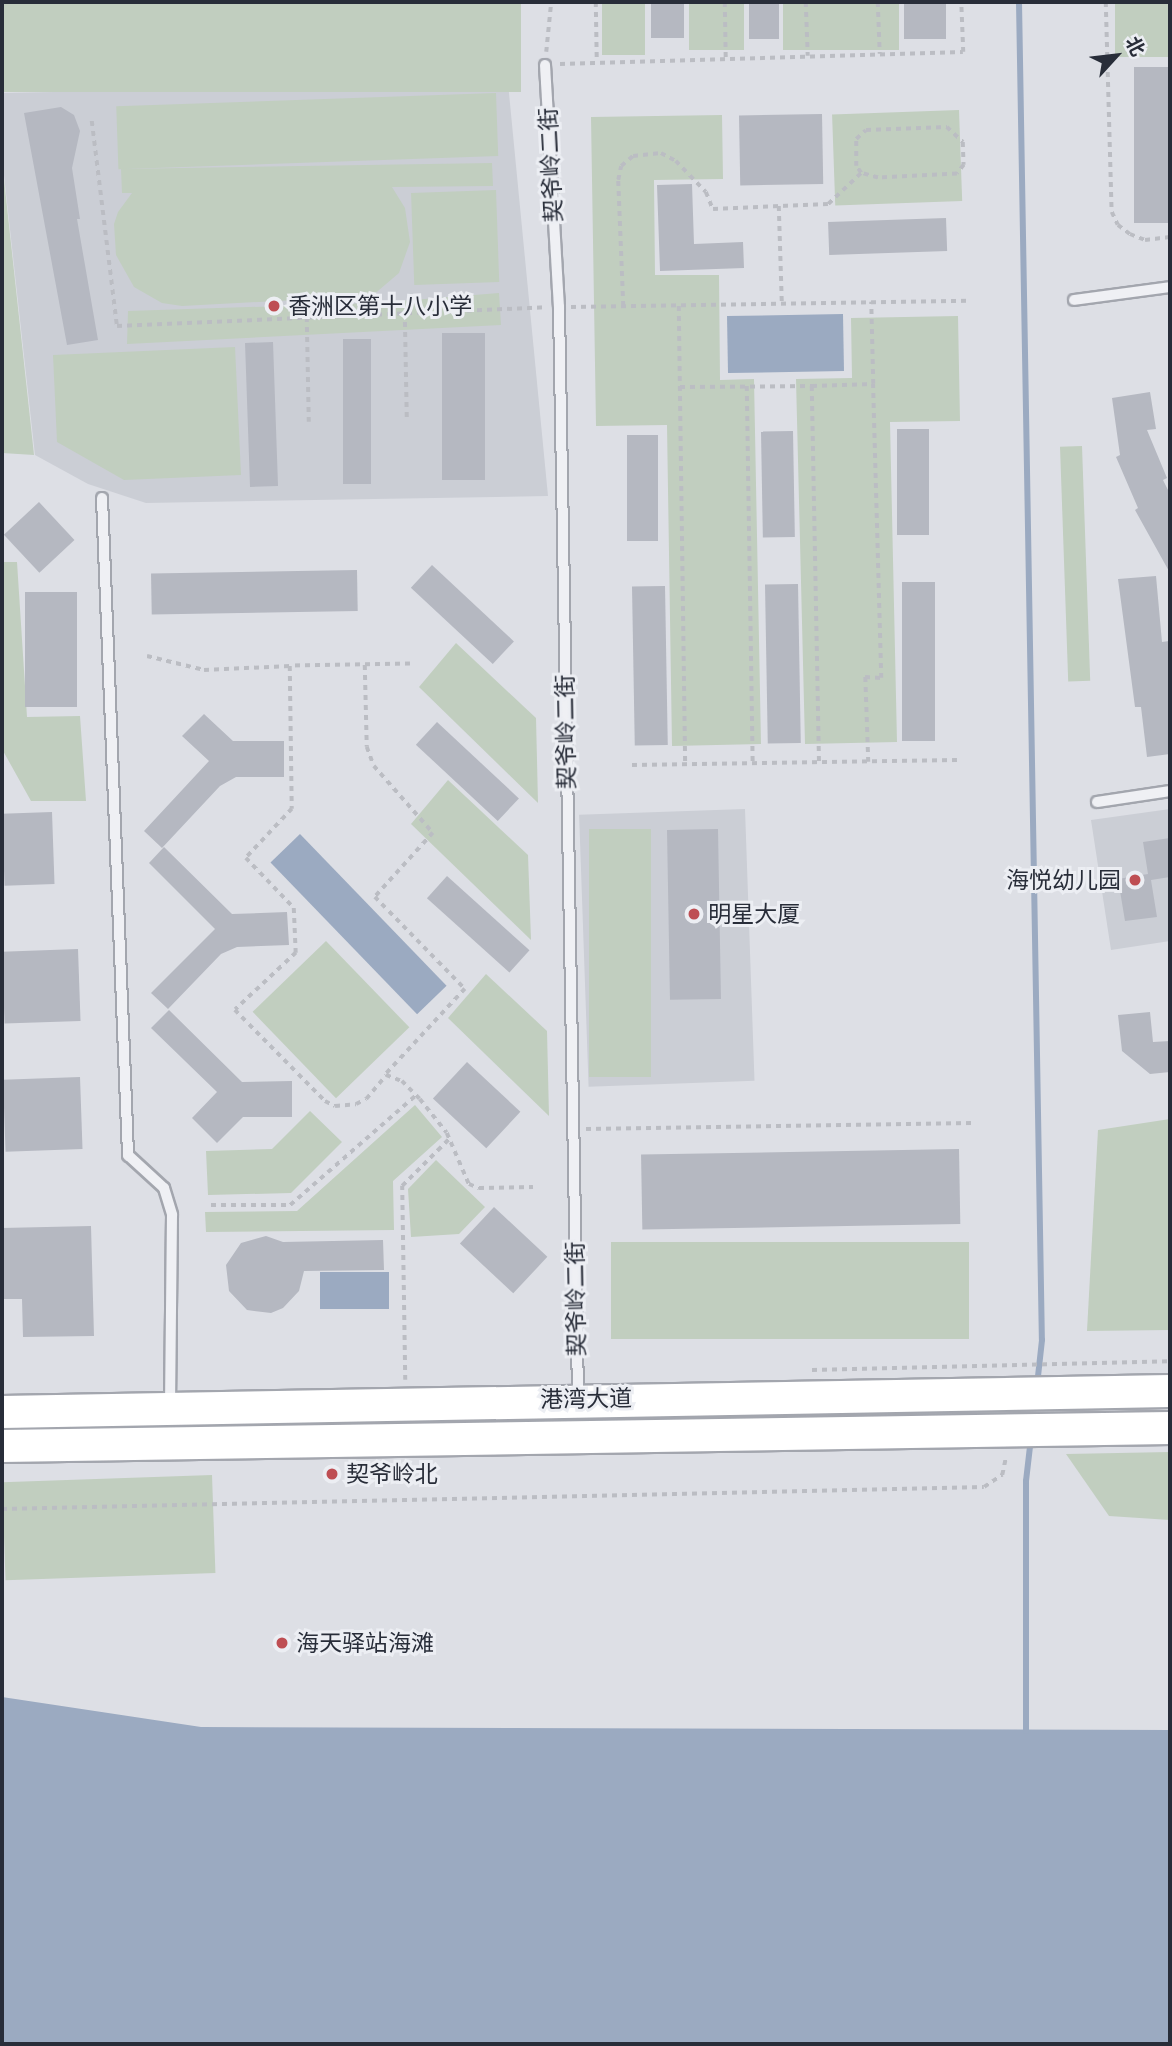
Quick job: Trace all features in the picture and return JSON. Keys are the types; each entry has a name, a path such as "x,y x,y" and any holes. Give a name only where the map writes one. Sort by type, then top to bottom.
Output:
{"highway":[{"name":"港湾大道","path":"2,1412 578,1399 1170,1391"},
{"name":"港湾大道","path":"2,1446 1006,1443 1066,1430 1170,1428"}],"lane":[{"name":"契爷岭二街","path":"545,65 559,307 578,1399"},
{"path":"1074,300 1170,287"},
{"path":"102,498 128,1156 164,1188 172,1214 170,1409"},
{"path":"1097,802 1170,791"}],"path":[{"path":"551,2 545,65 597,61 963,52 961,2"},
{"path":"596,2 597,61"},
{"path":"725,2 726,58"},
{"path":"806,2 808,56"},
{"path":"878,2 880,54"},
{"path":"1106,2 1112,212 1118,225 1130,234 1145,240 1170,237"},
{"path":"92,121 117,326 559,307 969,301"},
{"path":"947,127 963,142 964,165 957,174 878,178 861,173 856,166 856,139 866,130 947,127"},
{"path":"623,306 618,180 621,166 633,156 661,153 676,160 706,192 713,209 828,204 861,173"},
{"path":"779,206 782,304"},
{"path":"868,762 865,677 881,678 872,302"},
{"path":"679,306 685,764"},
{"path":"405,312 407,421"},
{"path":"307,317 309,422"},
{"path":"680,387 873,384"},
{"path":"747,386 752,764"},
{"path":"813,386 819,763"},
{"path":"147,656 204,670 410,664"},
{"path":"290,666 292,809 246,858 295,908 296,953 235,1010 325,1101 335,1105 356,1104 366,1099 465,989 375,897 433,833 374,766 366,747 365,665"},
{"path":"632,765 957,760"},
{"path":"386,1075 402,1081 416,1095 449,1139 469,1184 479,1188 533,1187"},
{"path":"211,1205 290,1205 416,1095"},
{"path":"573,1129 972,1123"},
{"path":"405,1382 402,1186 449,1139"},
{"path":"1004,1363 1170,1361"},
{"path":"2,1510 984,1486 1002,1475 1006,1443"}],"shaded area":[{"name":"香洲区第十八小学","path":"508,83 548,496 146,503 88,484 35,455 2,157 2,93"},
{"path":"745,809 754,1081 589,1087 579,815"},
{"name":"海悦幼儿园","path":"1170,809 1170,941 1111,950 1091,820"}],"green space":[{"path":"2,2 521,2 521,92 2,92"},
{"path":"602,2 645,2 645,55 602,55"},
{"path":"689,2 744,2 744,50 689,50"},
{"path":"783,2 899,2 899,50 783,50"},
{"path":"1115,2 1170,2 1170,57 1115,57"},
{"path":"496,93 498,156 118,169 116,106"},
{"path":"959,110 962,201 835,205 832,114"},
{"path":"722,115 723,179 654,180 655,275 719,275 720,380 754,379 761,744 672,746 667,425 596,426 591,117"},
{"path":"2,161 34,455 2,453"},
{"path":"492,163 493,186 392,187 405,208 410,242 399,273 372,296 182,306 162,303 134,287 116,255 114,224 118,212 132,193 122,193 121,169"},
{"path":"496,190 499,282 414,285 411,193"},
{"path":"499,293 501,325 127,344 128,311 375,303"},
{"path":"958,316 960,421 890,422 897,742 805,744 796,379 852,378 851,318"},
{"path":"235,347 241,475 124,480 57,442 53,355"},
{"path":"1082,446 1090,681 1068,682 1060,447"},
{"path":"2,562 17,562 27,717 80,716 86,801 31,801 2,749"},
{"path":"456,643 536,718 538,803 419,687"},
{"path":"448,780 528,855 531,940 411,824"},
{"path":"589,829 651,829 651,1077 589,1077"},
{"path":"326,941 409,1027 336,1098 253,1012"},
{"path":"486,974 547,1031 549,1116 448,1018"},
{"path":"415,1105 442,1137 393,1181 394,1230 206,1232 205,1212 297,1211"},
{"path":"310,1111 342,1142 291,1193 208,1195 206,1151 272,1149"},
{"path":"1170,1119 1170,1330 1087,1331 1098,1130"},
{"path":"436,1160 485,1207 459,1234 411,1237 408,1189"},
{"path":"611,1242 969,1242 969,1339 611,1339"},
{"path":"1170,1452 1170,1520 1109,1516 1066,1454"},
{"path":"212,1475 215,1573 6,1580 2,1482"}],"water":[{"path":"843,314 844,371 728,373 727,316"},
{"path":"300,834 447,986 417,1014 271,862"},
{"path":"320,1272 389,1272 389,1309 320,1309"},
{"path":"2,1697 201,1727 1170,1730 1170,2044 2,2044"}],"building":[{"path":"651,2 684,2 684,38 651,38"},
{"path":"749,2 779,2 779,39 749,39"},
{"path":"904,2 946,2 946,39 904,39"},
{"path":"1134,67 1170,67 1170,223 1134,223"},
{"path":"61,107 74,115 80,131 72,168 80,219 77,219 98,340 67,345 24,113"},
{"path":"822,114 823,184 740,185 739,115"},
{"path":"692,184 694,244 743,242 744,268 660,271 657,185"},
{"path":"946,218 947,251 829,255 828,222"},
{"path":"442,333 485,333 485,480 442,480"},
{"path":"343,339 371,339 371,484 343,484"},
{"path":"273,342 278,486 250,487 245,343"},
{"path":"1150,392 1156,429 1147,430 1167,478 1163,480 1170,494 1170,573 1135,510 1138,508 1116,457 1120,455 1112,398"},
{"path":"897,429 929,429 929,535 897,535"},
{"path":"793,431 795,537 763,538 761,432"},
{"path":"627,435 658,435 658,541 627,541"},
{"path":"39,502 74,540 39,573 4,535"},
{"path":"432,565 514,641 493,664 411,588"},
{"path":"357,570 358,611 152,615 151,574"},
{"path":"1156,576 1162,642 1169,641 1170,754 1147,757 1141,707 1135,707 1118,579"},
{"path":"902,582 935,582 935,741 902,741"},
{"path":"798,584 801,743 768,744 765,585"},
{"path":"665,586 668,745 635,746 632,587"},
{"path":"25,592 77,592 77,707 25,707"},
{"path":"204,714 233,741 284,741 284,777 236,777 220,786 162,848 144,831 209,761 182,736"},
{"path":"437,722 519,798 498,821 416,745"},
{"path":"52,812 55,884 5,886 2,814"},
{"name":"明星大厦","path":"718,829 721,999 670,1000 667,830"},
{"path":"1170,838 1170,877 1151,880 1157,917 1125,921 1118,879 1148,874 1143,842"},
{"path":"164,847 232,914 287,912 289,945 237,947 221,954 168,1009 151,993 215,929 149,863"},
{"path":"447,876 529,950 509,973 427,898"},
{"path":"78,949 81,1021 5,1024 2,952"},
{"path":"169,1010 242,1082 292,1081 292,1117 243,1117 217,1143 192,1118 217,1092 151,1028"},
{"path":"1150,1012 1153,1042 1170,1041 1170,1072 1150,1074 1122,1051 1118,1015"},
{"path":"467,1062 520,1112 486,1148 433,1099"},
{"path":"80,1077 83,1149 6,1152 3,1080"},
{"path":"959,1149 960,1224 642,1230 641,1155"},
{"path":"494,1207 547,1257 513,1293 460,1244"},
{"path":"91,1226 94,1336 23,1337 22,1299 2,1299 2,1228"},
{"path":"266,1236 283,1242 383,1240 384,1270 304,1271 299,1291 283,1308 271,1313 247,1310 229,1291 226,1265 241,1243"}],"waterway":[{"path":"1019,2 1042,1340 1037,1385"},
{"path":"1026,1731 1026,1481 1031,1438"}],"place":[{"name":"香洲区第十八小学","path":"274,306"},
{"name":"海悦幼儿园","path":"1135,880"},
{"name":"明星大厦","path":"694,914"},
{"name":"契爷岭北","path":"332,1474"},
{"name":"海天驿站海滩","path":"282,1643"}]}
